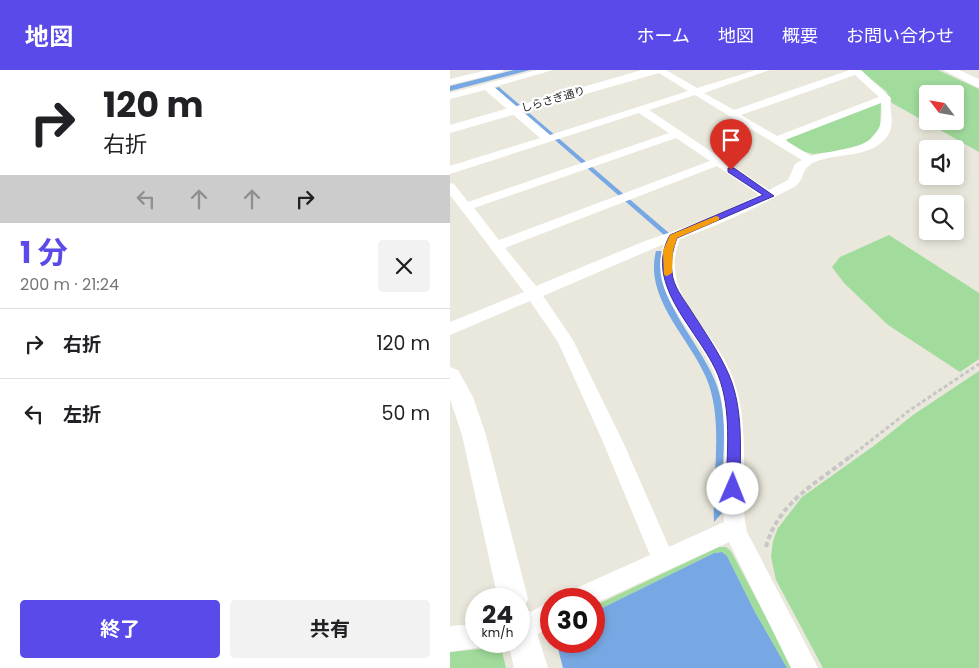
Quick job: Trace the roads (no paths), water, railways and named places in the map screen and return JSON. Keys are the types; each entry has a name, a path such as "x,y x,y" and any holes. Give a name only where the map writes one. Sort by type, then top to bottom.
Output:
{"street":[{"path":"450,82 473,73 499,70"},
{"path":"450,96 548,70"},
{"path":"657,70 810,160"},
{"name":"しらさぎ通り","path":"450,129 657,70"},
{"path":"450,170 765,70"},
{"path":"450,329 650,244 674,237 770,196 794,182 799,167 810,160 870,147 886,128 888,108 886,98 881,92 855,70 733,114"},
{"path":"949,70 979,84"},
{"path":"487,86 547,138"},
{"path":"776,140 886,98"},
{"path":"640,109 770,196"},
{"path":"466,207 677,134"},
{"path":"497,246 718,162"},
{"path":"450,187 533,293 565,340 613,442 663,560"},
{"path":"674,237 668,251 667,272 672,288 724,376 730,396 734,434 733,489 735,528 773,610 805,668"},
{"path":"450,376 461,397 474,435 510,588"},
{"path":"602,588 735,528"},
{"path":"450,639 465,637"},
{"path":"527,653 531,668"}],"water":[{"path":"514,70 530,70 450,91 450,86"},
{"path":"499,87 669,233 664,235 495,88"},
{"path":"656,251 662,251 661,268 664,285 671,303 710,370 721,401 724,433 723,512 714,522 716,435 713,401 702,369 663,304 657,287 654,269"},
{"path":"722,552 727,556 755,612 787,668 563,668 559,653 605,653 605,607 714,553"}]}
